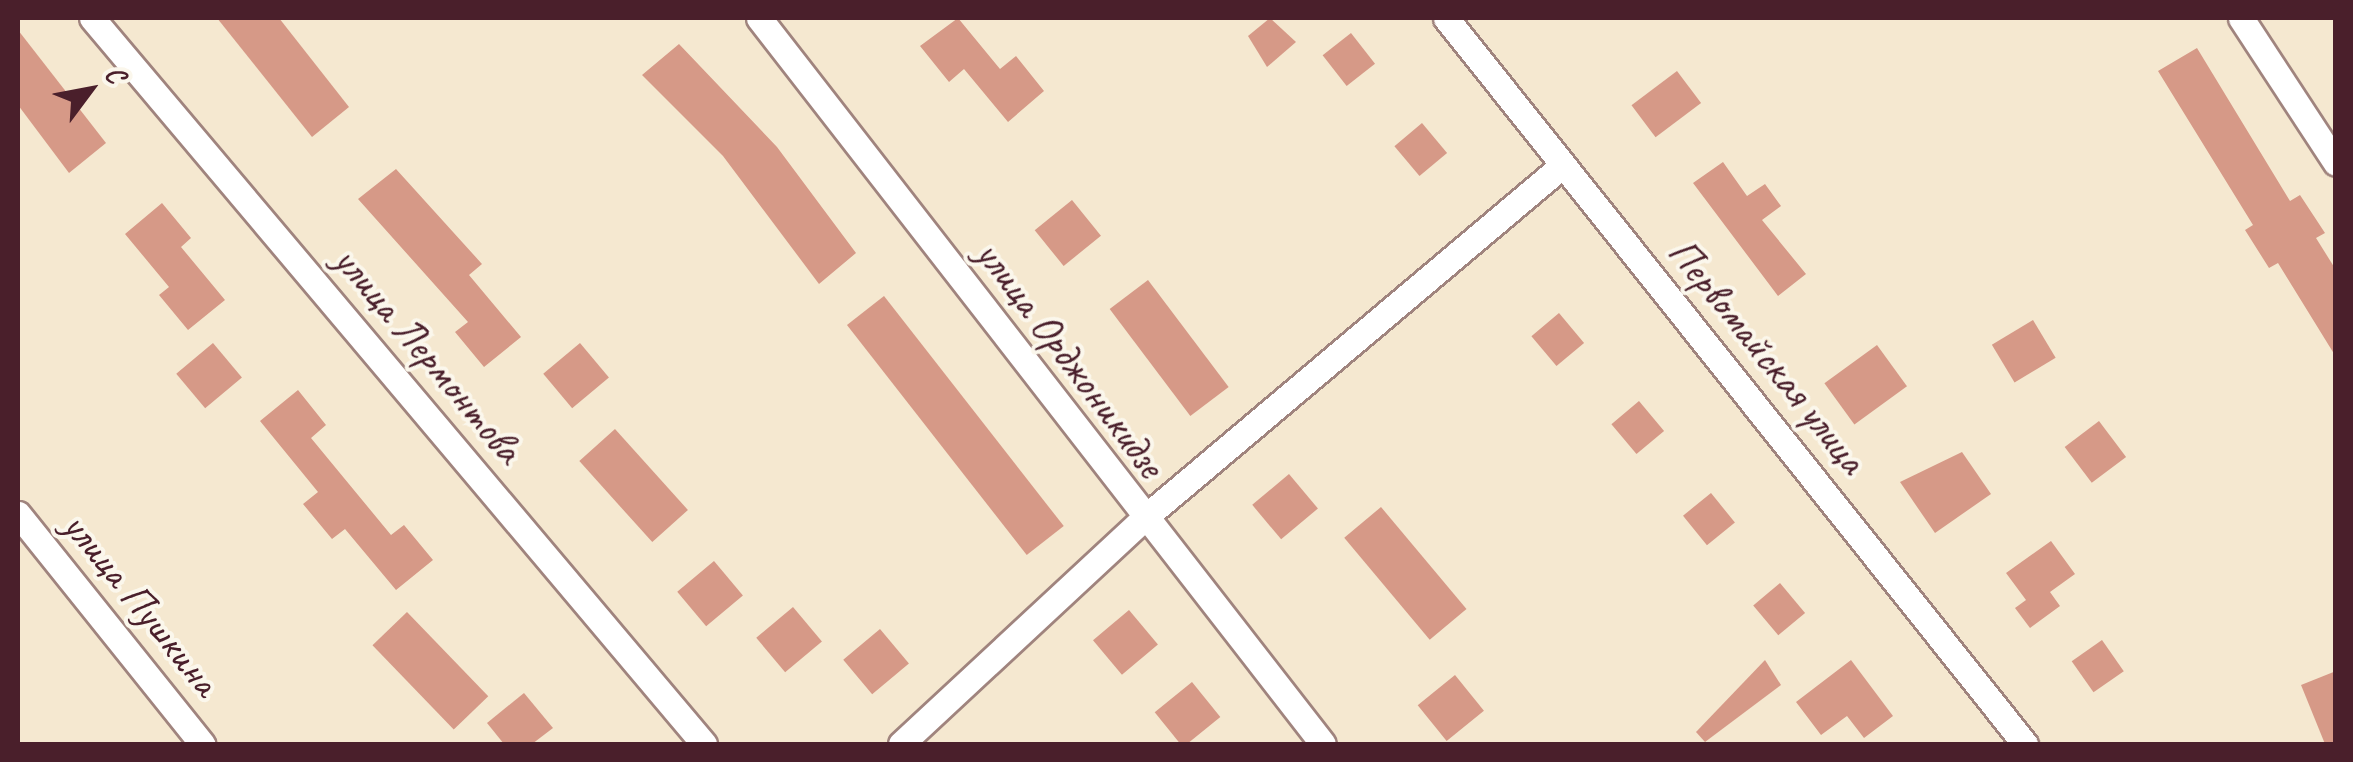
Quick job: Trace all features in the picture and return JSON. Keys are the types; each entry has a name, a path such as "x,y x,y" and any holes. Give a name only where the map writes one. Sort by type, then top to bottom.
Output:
{"street":[{"name":"улица Лермонтова","path":"92,18 704,744"},
{"name":"улица Орджоникидзе","path":"759,18 1143,520 1323,744"},
{"name":"Первомайская улица","path":"1446,18 2025,744"},
{"path":"2241,18 2336,163"},
{"path":"901,744 1143,520 1563,165"},
{"name":"улица Пушкина","path":"18,514 202,744"}],"building":[{"path":"217,18 279,18 349,107 312,137"},
{"path":"958,18 1000,69 1016,56 1044,91 1008,122 964,69 949,82 920,46"},
{"path":"1270,18 1296,42 1267,67 1248,36"},
{"path":"18,30 106,143 69,173 18,105"},
{"path":"1351,33 1375,64 1347,86 1323,55"},
{"path":"679,44 777,147 856,253 819,284 723,156 642,75"},
{"path":"2197,48 2290,201 2300,195 2325,233 2316,238 2336,270 2336,357 2278,263 2269,268 2245,230 2253,225 2158,71"},
{"path":"1677,71 1701,103 1656,137 1631,105"},
{"path":"1422,123 1447,153 1419,176 1394,146"},
{"path":"1723,162 1747,196 1765,184 1781,206 1762,220 1806,274 1778,296 1693,183"},
{"path":"396,169 482,264 469,275 521,337 484,367 455,332 468,322 358,199"},
{"path":"1072,200 1101,236 1064,266 1035,230"},
{"path":"162,203 191,238 181,247 225,300 188,330 159,295 169,287 125,234"},
{"path":"1148,280 1229,387 1190,416 1110,309"},
{"path":"884,296 1064,526 1027,555 847,325"},
{"path":"1559,313 1584,343 1556,366 1531,336"},
{"path":"2033,320 2056,358 2015,382 1992,345"},
{"path":"213,343 242,377 205,408 176,374"},
{"path":"580,343 609,377 572,408 543,374"},
{"path":"1877,345 1907,386 1854,424 1824,383"},
{"path":"298,390 326,425 311,438 391,535 404,525 433,560 396,590 345,529 332,539 303,504 318,492 260,421"},
{"path":"1639,401 1664,431 1636,454 1611,424"},
{"path":"2099,421 2126,457 2092,483 2065,447"},
{"path":"615,429 688,510 652,542 579,461"},
{"path":"1962,452 1991,494 1935,533 1900,482"},
{"path":"1289,474 1318,508 1281,539 1252,505"},
{"path":"1711,493 1735,523 1707,545 1683,516"},
{"path":"1381,507 1466,609 1430,640 1344,538"},
{"path":"2051,541 2075,574 2050,592 2060,606 2030,628 2015,608 2026,600 2006,573"},
{"path":"714,561 743,595 706,626 677,592"},
{"path":"1780,583 1805,613 1778,635 1753,605"},
{"path":"793,607 822,641 785,672 756,638"},
{"path":"1129,610 1158,644 1122,675 1093,640"},
{"path":"407,612 488,696 454,730 372,645"},
{"path":"880,629 909,663 872,694 843,660"},
{"path":"2102,640 2124,671 2093,692 2072,661"},
{"path":"1765,660 1781,685 1705,742 1696,732"},
{"path":"1851,660 1893,716 1864,738 1847,716 1821,735 1796,702"},
{"path":"2336,671 2336,744 2325,744 2301,685"},
{"path":"1455,675 1484,711 1447,741 1418,705"},
{"path":"1192,682 1220,717 1187,744 1180,744 1155,712"},
{"path":"524,693 553,728 532,744 504,744 487,723"}]}
